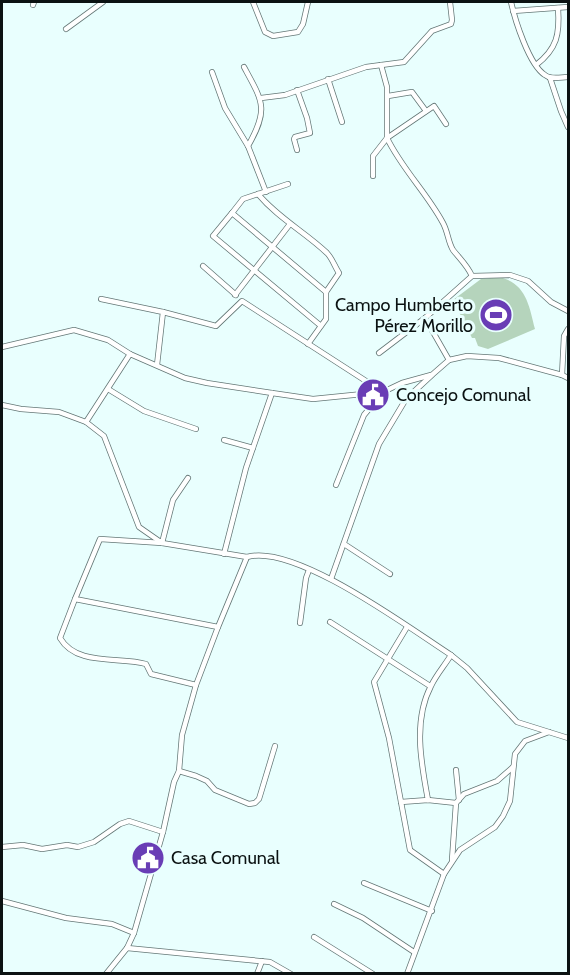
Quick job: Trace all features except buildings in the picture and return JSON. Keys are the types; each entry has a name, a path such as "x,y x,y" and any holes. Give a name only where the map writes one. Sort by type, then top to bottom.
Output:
{"street":[{"path":"66,29 103,2"},
{"path":"253,2 264,32 273,36 298,32 303,24 308,2"},
{"path":"261,98 285,95 366,67 404,62 432,31 451,24 450,2"},
{"path":"512,2 513,11 527,48 543,75 550,78 568,77"},
{"path":"513,11 568,7"},
{"path":"536,65 550,54 558,34 558,8"},
{"path":"381,66 388,96 387,138 398,158 420,186 444,224 453,249 467,265 472,276"},
{"path":"244,67 261,98 261,119 248,146"},
{"path":"212,72 225,108 248,146 266,192"},
{"path":"550,78 568,127"},
{"path":"328,79 342,122"},
{"path":"297,90 310,133 295,137 297,150"},
{"path":"388,96 412,92 426,111"},
{"path":"373,176 374,156 387,138 434,106 446,124"},
{"path":"288,184 243,199 213,236 321,326"},
{"path":"258,194 268,206 329,254 339,273 326,292 326,318 308,344"},
{"path":"232,213 326,292"},
{"path":"236,295 290,224"},
{"path":"203,266 242,301 383,392"},
{"path":"379,353 426,318 472,276 510,275 528,281 552,302 568,311"},
{"path":"101,299 216,326 242,301"},
{"path":"157,365 164,312"},
{"path":"426,318 449,360"},
{"path":"2,347 74,330 108,340 130,354 185,378 313,399 383,392 402,383 433,374"},
{"path":"562,375 564,336 568,330"},
{"path":"86,422 130,354"},
{"path":"331,579 379,444 406,399 449,360 467,356 499,358 568,378"},
{"path":"108,389 144,411 196,429"},
{"path":"336,484 364,415 383,392"},
{"path":"224,554 246,468 272,393"},
{"path":"2,405 59,412 86,422 104,436 139,527 162,543"},
{"path":"224,440 253,448"},
{"path":"162,543 173,500 188,478"},
{"path":"196,685 152,674 146,664 134,660 108,661 88,657 64,644 60,638 100,539 162,543 247,557 258,554 277,557 331,579 451,655 467,668 517,722 568,738"},
{"path":"344,544 390,574"},
{"path":"106,974 127,948 134,933 163,832 174,782 179,771 182,735 196,685 247,557"},
{"path":"300,623 309,570"},
{"path":"75,598 218,627"},
{"path":"330,622 430,686"},
{"path":"407,627 374,682 389,738 410,850 444,874"},
{"path":"428,800 423,777 419,725 430,686 451,655"},
{"path":"407,974 444,874 460,850 495,827 503,816 510,801 515,754 525,741 549,732"},
{"path":"179,771 207,781 215,789 253,804 259,799 275,746"},
{"path":"401,802 457,801 464,794 497,780 513,767"},
{"path":"452,861 457,801 456,770"},
{"path":"2,847 23,845 42,849 67,845 78,846 94,842 120,824 129,821 163,832"},
{"path":"364,883 432,911"},
{"path":"2,901 66,918 112,924 134,933"},
{"path":"334,904 363,918 414,952"},
{"path":"314,937 373,974"},
{"path":"127,948 270,962 291,974"},
{"path":"257,974 262,962"}],"green space":[{"name":"Campo Humberto Pérez Morillo","path":"499,277 515,284 521,290 528,304 535,329 488,349 478,346 475,338 472,338 453,300 481,279"}],"place":[{"name":"Campo Humberto Pérez Morillo","path":"496,315"},
{"name":"Concejo Comunal","path":"373,395"},
{"name":"Casa Comunal","path":"148,858"}]}
